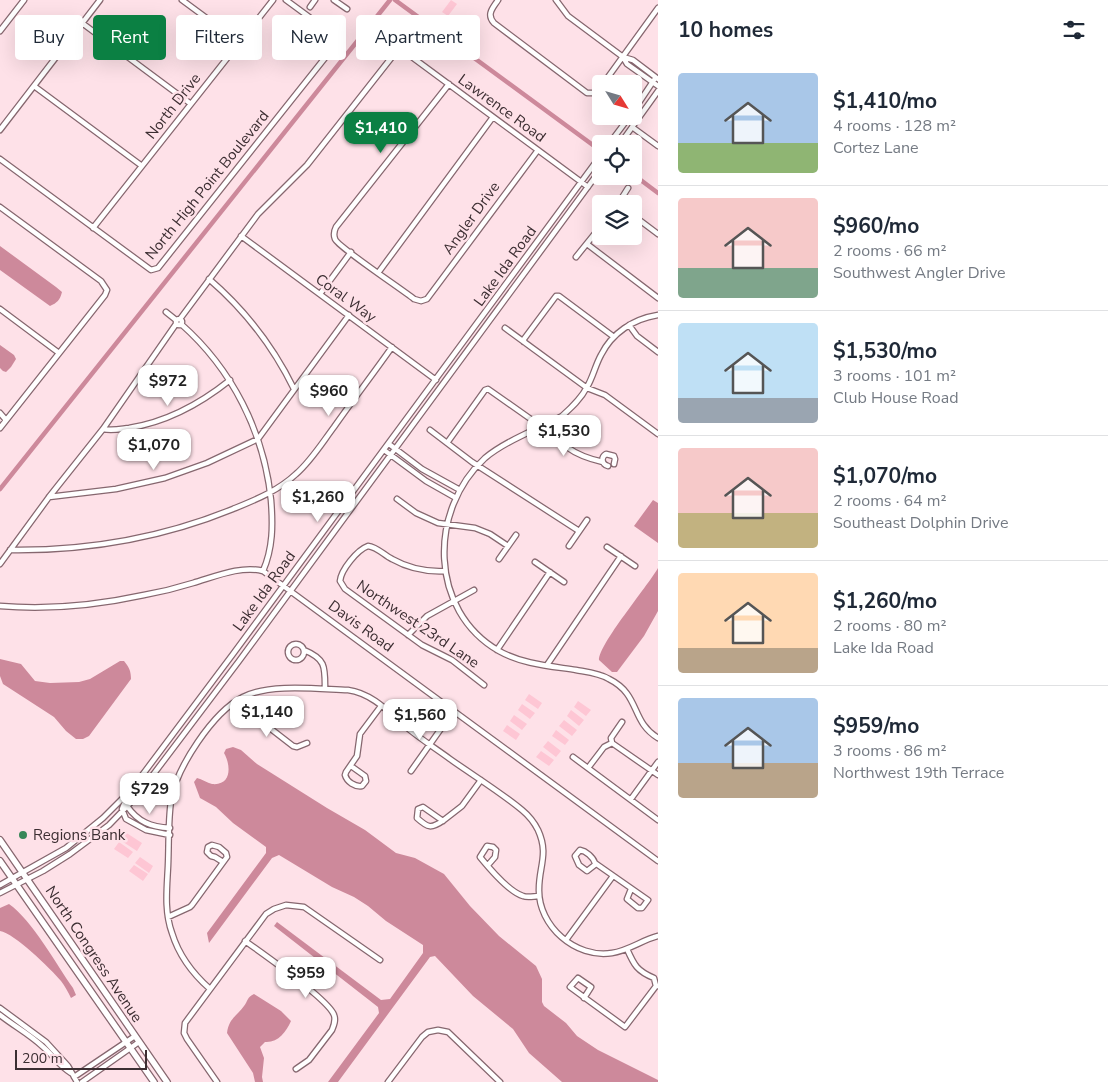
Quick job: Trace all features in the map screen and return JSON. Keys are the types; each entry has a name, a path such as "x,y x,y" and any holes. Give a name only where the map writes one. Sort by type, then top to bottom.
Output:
{"main road":[{"name":"North Congress Avenue","path":"0,840 167,1082"},
{"name":"North Congress Avenue","path":"0,861 154,1082"}],"street":[{"path":"0,31 24,0"},
{"path":"83,23 100,0"},
{"path":"182,0 202,15"},
{"name":"North Drive","path":"261,15 273,0"},
{"name":"North High Point Boulevard","path":"0,159 151,270 158,268 336,44 337,38 335,36 286,0"},
{"path":"310,7 315,0"},
{"path":"334,0 347,9"},
{"path":"498,0 490,11 490,18 494,23 587,93 592,93"},
{"path":"556,0 568,16 623,57 633,60 657,77 642,99"},
{"path":"610,75 658,8"},
{"path":"83,25 191,104"},
{"path":"623,57 627,64 658,86"},
{"path":"0,130 54,60"},
{"name":"North Drive","path":"93,228 225,60"},
{"path":"0,564 49,497 103,429 178,322 260,211 307,165 390,60"},
{"name":"Lawrence Road","path":"416,60 588,187"},
{"path":"449,84 336,227 334,234 338,242 378,273 493,117"},
{"path":"34,86 142,166"},
{"path":"626,135 658,91"},
{"path":"632,127 658,146"},
{"name":"Angler Drive","path":"378,273 414,299 424,300 430,296 538,150"},
{"name":"Lake Ida Road","path":"0,884 53,856 89,831 130,790 209,687 592,167"},
{"name":"Lake Ida Road","path":"0,893 70,854 96,835 123,811 147,784 592,181"},
{"path":"624,195 628,188"},
{"path":"0,207 102,281 107,290 0,428"},
{"path":"642,222 658,234"},
{"name":"Coral Way","path":"241,236 436,380"},
{"path":"576,257 592,238"},
{"path":"587,244 658,298"},
{"path":"320,294 350,252"},
{"path":"210,279 256,327 277,357 294,389"},
{"path":"524,342 524,339 556,296 559,296 614,337"},
{"path":"0,309 59,353"},
{"path":"0,606 51,606 107,602 160,592 226,574 253,569 263,571 268,560 271,540 270,492 258,439 246,409 230,380 202,344 166,312"},
{"path":"49,497 116,490 165,478 207,463 258,439 349,315"},
{"path":"658,315 643,318 629,325 614,337 601,355 586,388 562,416 495,451 479,465 456,498 447,525 444,547 445,571 453,602 478,636 497,650 518,660 594,673 616,683 630,696 642,724 651,734 658,738"},
{"path":"629,325 637,336 658,352"},
{"path":"505,328 586,388 605,395 658,434"},
{"path":"10,550 75,548 145,537 217,515 270,492 284,484 303,468 392,347"},
{"path":"103,429 134,427 162,419 202,401 230,380"},
{"path":"447,443 485,390 488,389 542,427"},
{"path":"0,413 6,420"},
{"path":"549,423 554,436 577,454 588,459 603,462 608,466"},
{"path":"430,430 472,462 579,531"},
{"path":"389,444 422,469 460,490"},
{"path":"384,450 426,481 456,498"},
{"path":"603,462 603,456 610,454 614,457 614,464"},
{"path":"397,499 427,518 447,525 465,526 481,530 508,546"},
{"path":"569,546 587,520"},
{"path":"500,559 516,535"},
{"name":"Northwest 23rd Lane","path":"445,571 429,571 407,566 391,559 371,546 360,550 342,572 340,581 345,589 422,645 452,660 484,685"},
{"path":"607,547 635,566"},
{"path":"547,665 621,556"},
{"path":"535,562 564,582"},
{"name":"Davis Road","path":"263,571 658,861"},
{"path":"497,650 550,572"},
{"path":"408,634 427,616 474,590"},
{"path":"304,650 323,663 325,669 325,689"},
{"path":"208,703 209,687"},
{"path":"210,989 192,972 185,962 176,944 168,917 171,801 177,780 186,760 220,715 229,706 243,697 266,690 325,689 355,691 367,696 522,810 537,828 543,850 539,896 545,918 554,930 566,940 584,950 598,954 614,953 658,936"},
{"path":"243,697 255,717 293,746 297,747 307,743"},
{"path":"351,766 365,776 366,781 362,786 354,785 346,778 346,772 358,752 360,734 381,706"},
{"path":"612,743 612,738 622,722"},
{"path":"411,771 446,723"},
{"path":"588,768 604,747 612,743"},
{"path":"612,743 658,775"},
{"path":"574,757 658,820"},
{"path":"631,800 658,762"},
{"path":"442,821 423,807 416,812 417,818 429,827 436,826 462,806 481,780"},
{"path":"130,790 124,803 123,811 126,819 132,824 156,833 170,835"},
{"path":"127,806 133,815 143,822 156,828 170,828"},
{"path":"168,917 190,907 224,862 227,857 226,853 219,847 212,845 208,847 208,854 224,862"},
{"path":"596,864 587,871 579,864 575,856 580,850 583,851 594,859 596,864 648,900 642,908 638,908 627,899 632,889"},
{"path":"488,865 492,874 521,895 527,897 539,896"},
{"path":"566,940 613,876"},
{"path":"217,1082 187,1038 184,1029 185,1023 262,919 274,909 292,905 306,909 380,960"},
{"path":"246,941 302,984 331,1009 334,1014 332,1030 309,1060 296,1069"},
{"path":"584,998 591,988 578,978 570,987 584,998 625,1027 657,986 654,978 636,968 627,949"},
{"path":"654,978 658,973"},
{"path":"0,1008 46,1042 68,1066 74,1078"},
{"path":"0,1015 38,1042 74,1078"},
{"path":"388,1082 422,1037 428,1032 438,1030 451,1034 500,1082"},
{"path":"74,1078 135,1036"},
{"path":"82,1082 139,1042"}],"shaded area":[{"path":"451,0 457,4 449,15 442,12"},
{"path":"0,246 62,292 55,304 50,306 0,270"},
{"path":"0,345 14,355 16,359 6,372 0,368"},
{"path":"653,500 658,503 658,543 634,526"},
{"path":"658,568 658,611 644,636 617,672 612,672 599,660 601,652"},
{"path":"0,659 21,664 35,681 50,683 79,682 90,679 120,661 124,661 131,674 131,679 89,736 83,739 76,739 54,717 3,684 0,676"},
{"path":"529,694 542,703 538,709 525,700"},
{"path":"578,701 591,710 586,716 574,707"},
{"path":"522,704 535,713 530,719 518,710"},
{"path":"571,710 584,720 579,726 567,716"},
{"path":"514,715 527,724 522,730 510,721"},
{"path":"564,720 577,730 572,736 559,726"},
{"path":"507,725 520,734 516,740 503,731"},
{"path":"556,730 569,740 565,745 552,736"},
{"path":"548,741 561,751 556,757 543,747"},
{"path":"233,747 241,750 257,764 365,830 396,853 415,858 444,874 470,906 499,936 536,966 542,979 542,1002 544,1006 566,1023 577,1036 598,1050 658,1080 658,1082 562,1082 529,1053 513,1029 473,996 435,956 430,957 338,1082 328,1082 379,1013 378,1007 274,926 277,922 381,1000 390,999 423,953 423,945 354,897 332,887 279,855 272,858 209,943 207,933 266,853 266,847 233,823 216,807 200,798 194,782 197,778 212,784 223,782 229,769 224,753 226,749"},
{"path":"541,751 554,760 549,766 536,757"},
{"path":"125,832 142,843 137,851 120,840"},
{"path":"119,842 133,852 128,858 114,849"},
{"path":"140,857 153,866 149,873 135,863"},
{"path":"134,865 148,874 143,881 129,871"},
{"path":"9,904 18,911 35,931 76,995 71,998 61,981 41,960 14,938 0,931 0,908"},
{"path":"254,994 281,1011 291,1021 278,1039 265,1042 260,1047 264,1058 263,1082 255,1082 253,1073 227,1033 231,1021"}],"waterway":[{"path":"0,489 390,0"},
{"path":"395,0 592,144"},
{"path":"642,181 658,193"}],"place":[{"name":"Regions Bank","path":"23,835"}]}
